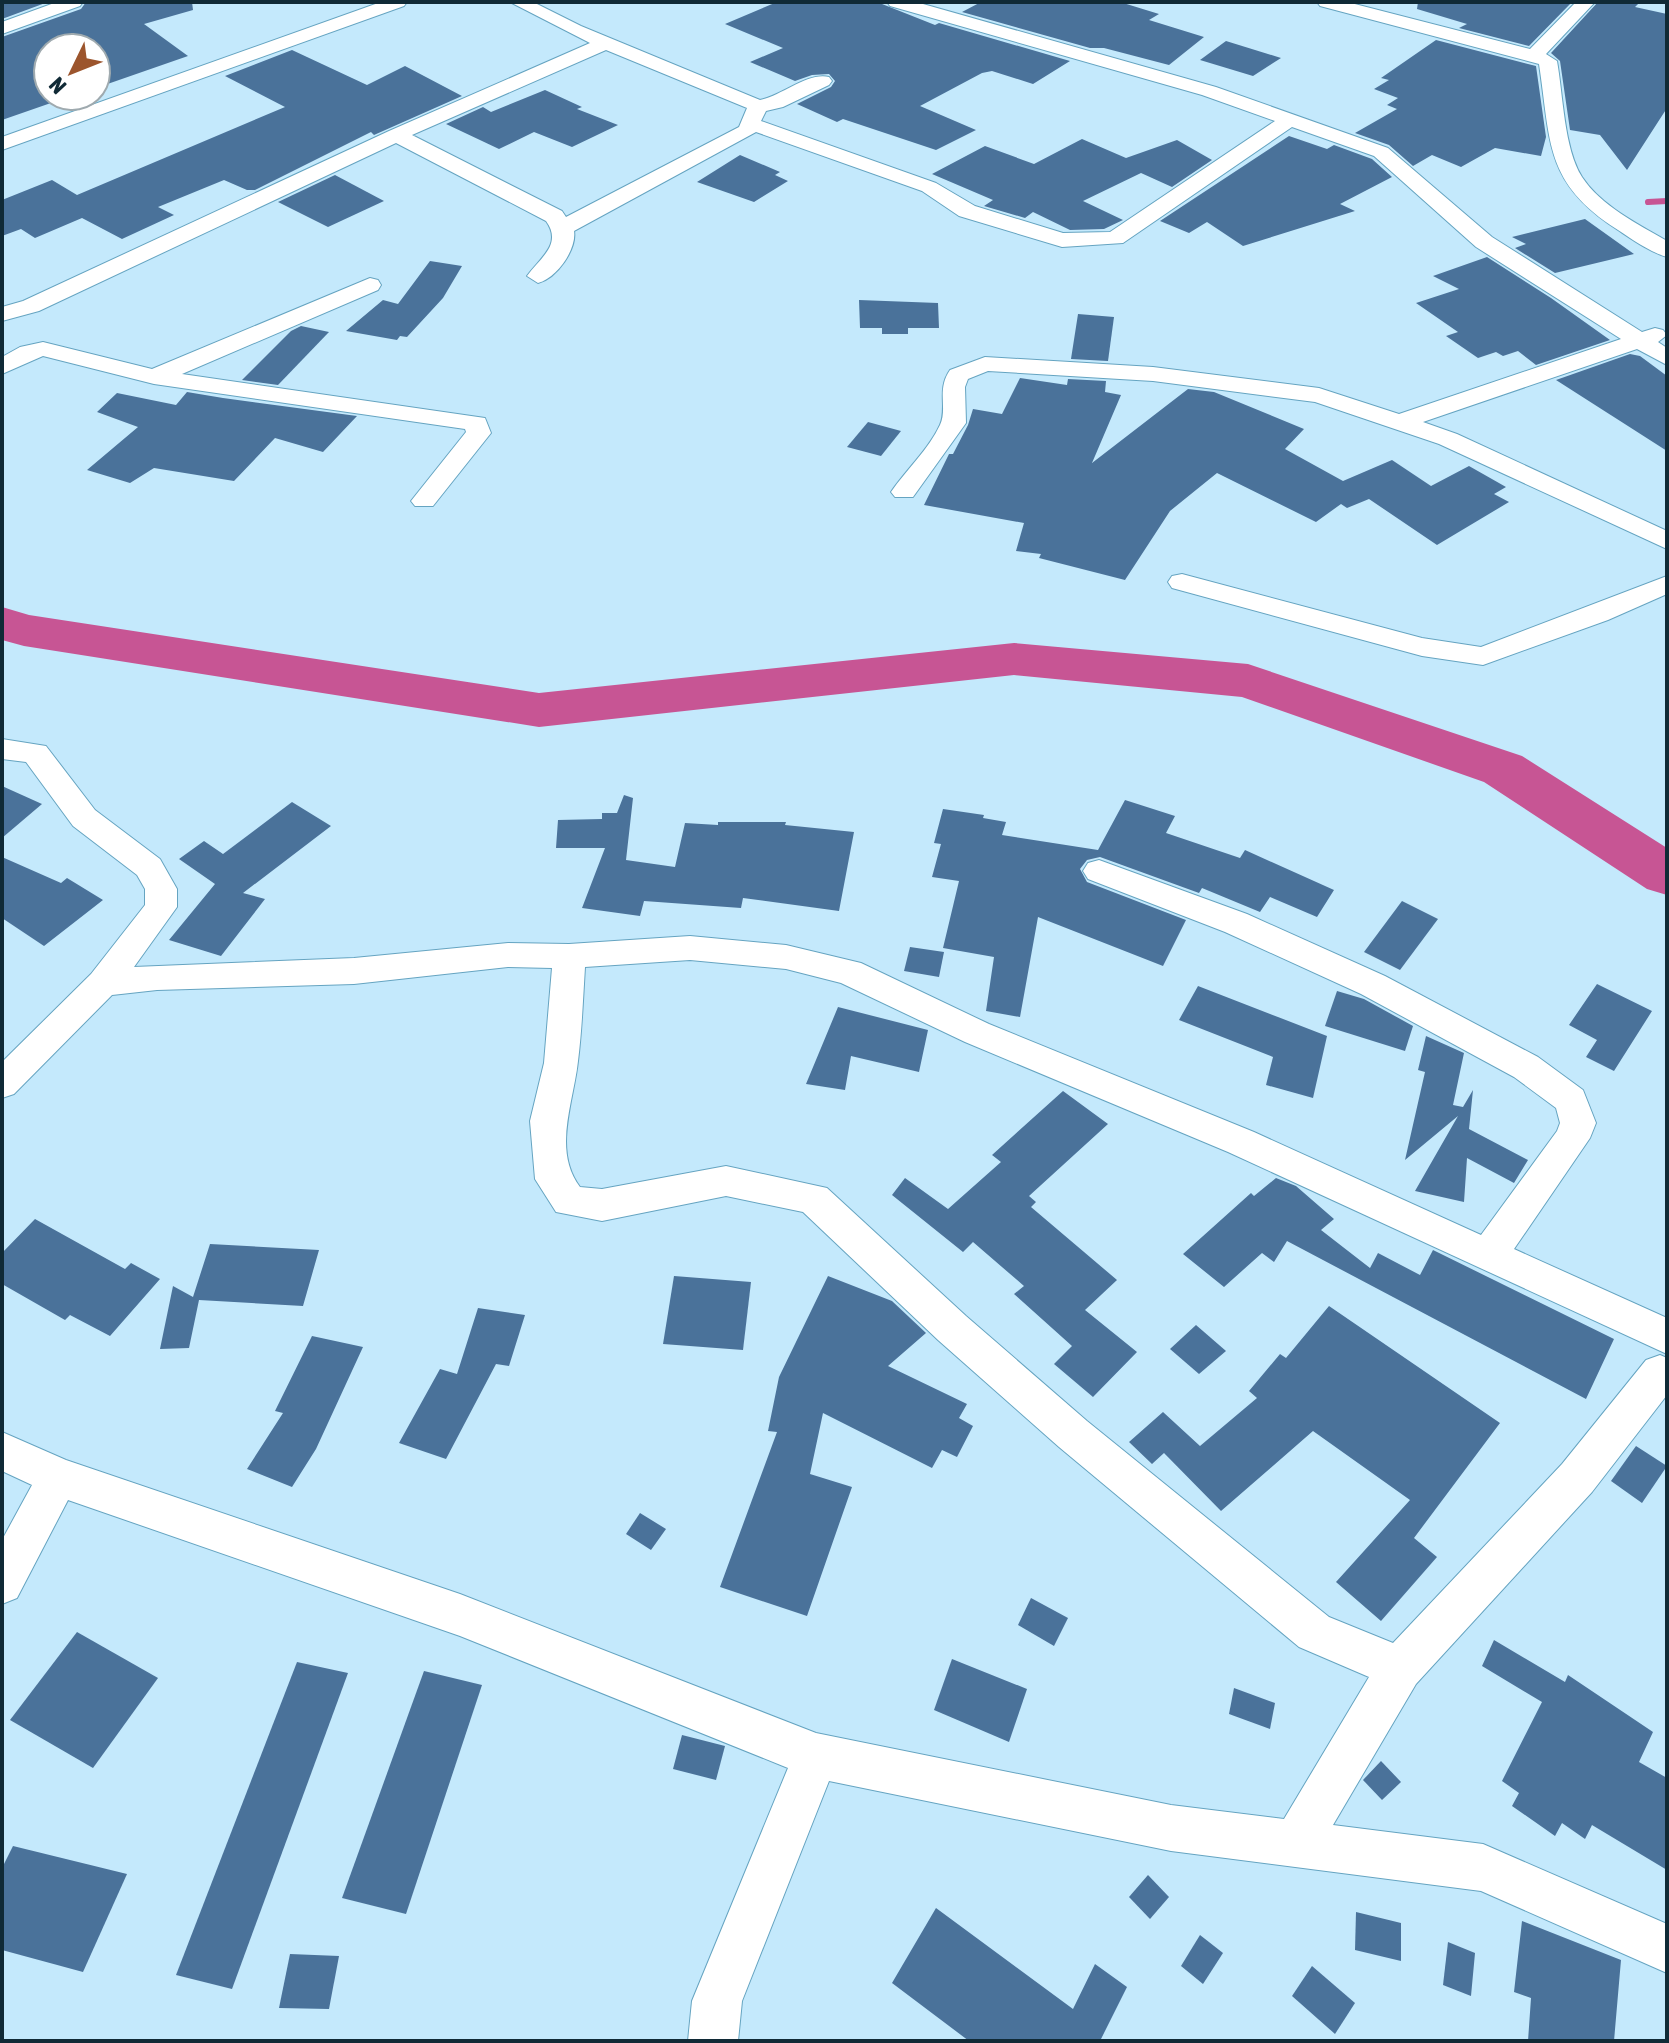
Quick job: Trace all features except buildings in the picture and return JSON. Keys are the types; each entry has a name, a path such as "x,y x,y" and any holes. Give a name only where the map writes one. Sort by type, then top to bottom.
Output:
{"street":[{"path":"2,28 74,2"},
{"path":"2,144 398,2"},
{"path":"519,2 755,115 929,187 967,211 1062,240 1115,238 1291,119"},
{"path":"896,2 1209,91 1381,152 1484,242 1667,358"},
{"path":"1326,2 1548,61 1563,156 1572,178 1605,210 1667,250"},
{"path":"1534,56 1586,2"},
{"path":"2,314 31,306 396,135 606,43"},
{"path":"564,227 747,131 755,115 822,81"},
{"path":"396,135 554,216 564,227 566,236 562,248 538,276"},
{"path":"154,377 370,285"},
{"path":"1400,422 1667,331"},
{"path":"2,337 154,377 476,423 479,433 424,501"},
{"path":"2,367 28,352 43,349"},
{"path":"904,492 954,423 953,387 958,375 985,364 1213,380 1319,395 1448,439 1667,541"},
{"path":"1182,582 1422,647 1483,656 1598,614 1667,584"},
{"path":"2,749 35,753 84,818 149,867 161,889 161,907 103,983 2,1084"},
{"path":"1099,871 1236,923 1373,985 1526,1067 1571,1100 1578,1123 1572,1138 1489,1254"},
{"path":"103,983 157,977 354,971 508,955 569,956 690,948 786,957 849,972 977,1033 1139,1098 1489,1254 1660,1352 1577,1478 1400,1668 1294,1846"},
{"path":"569,956 561,1063 548,1121 553,1179 569,1201 602,1205 726,1181 814,1199 952,1328 1073,1434 1314,1632 1400,1668"},
{"path":"2,1451 58,1477 460,1615 816,1756 1171,1828 1483,1868 1667,1949"},
{"path":"2,1583 58,1477"},
{"path":"713,2041 717,2001 816,1756"}],"waterway":[{"path":"1648,202 1667,201"},
{"path":"2,623 24,630 539,710 1014,659 1248,681 1503,769 1667,875"}]}
